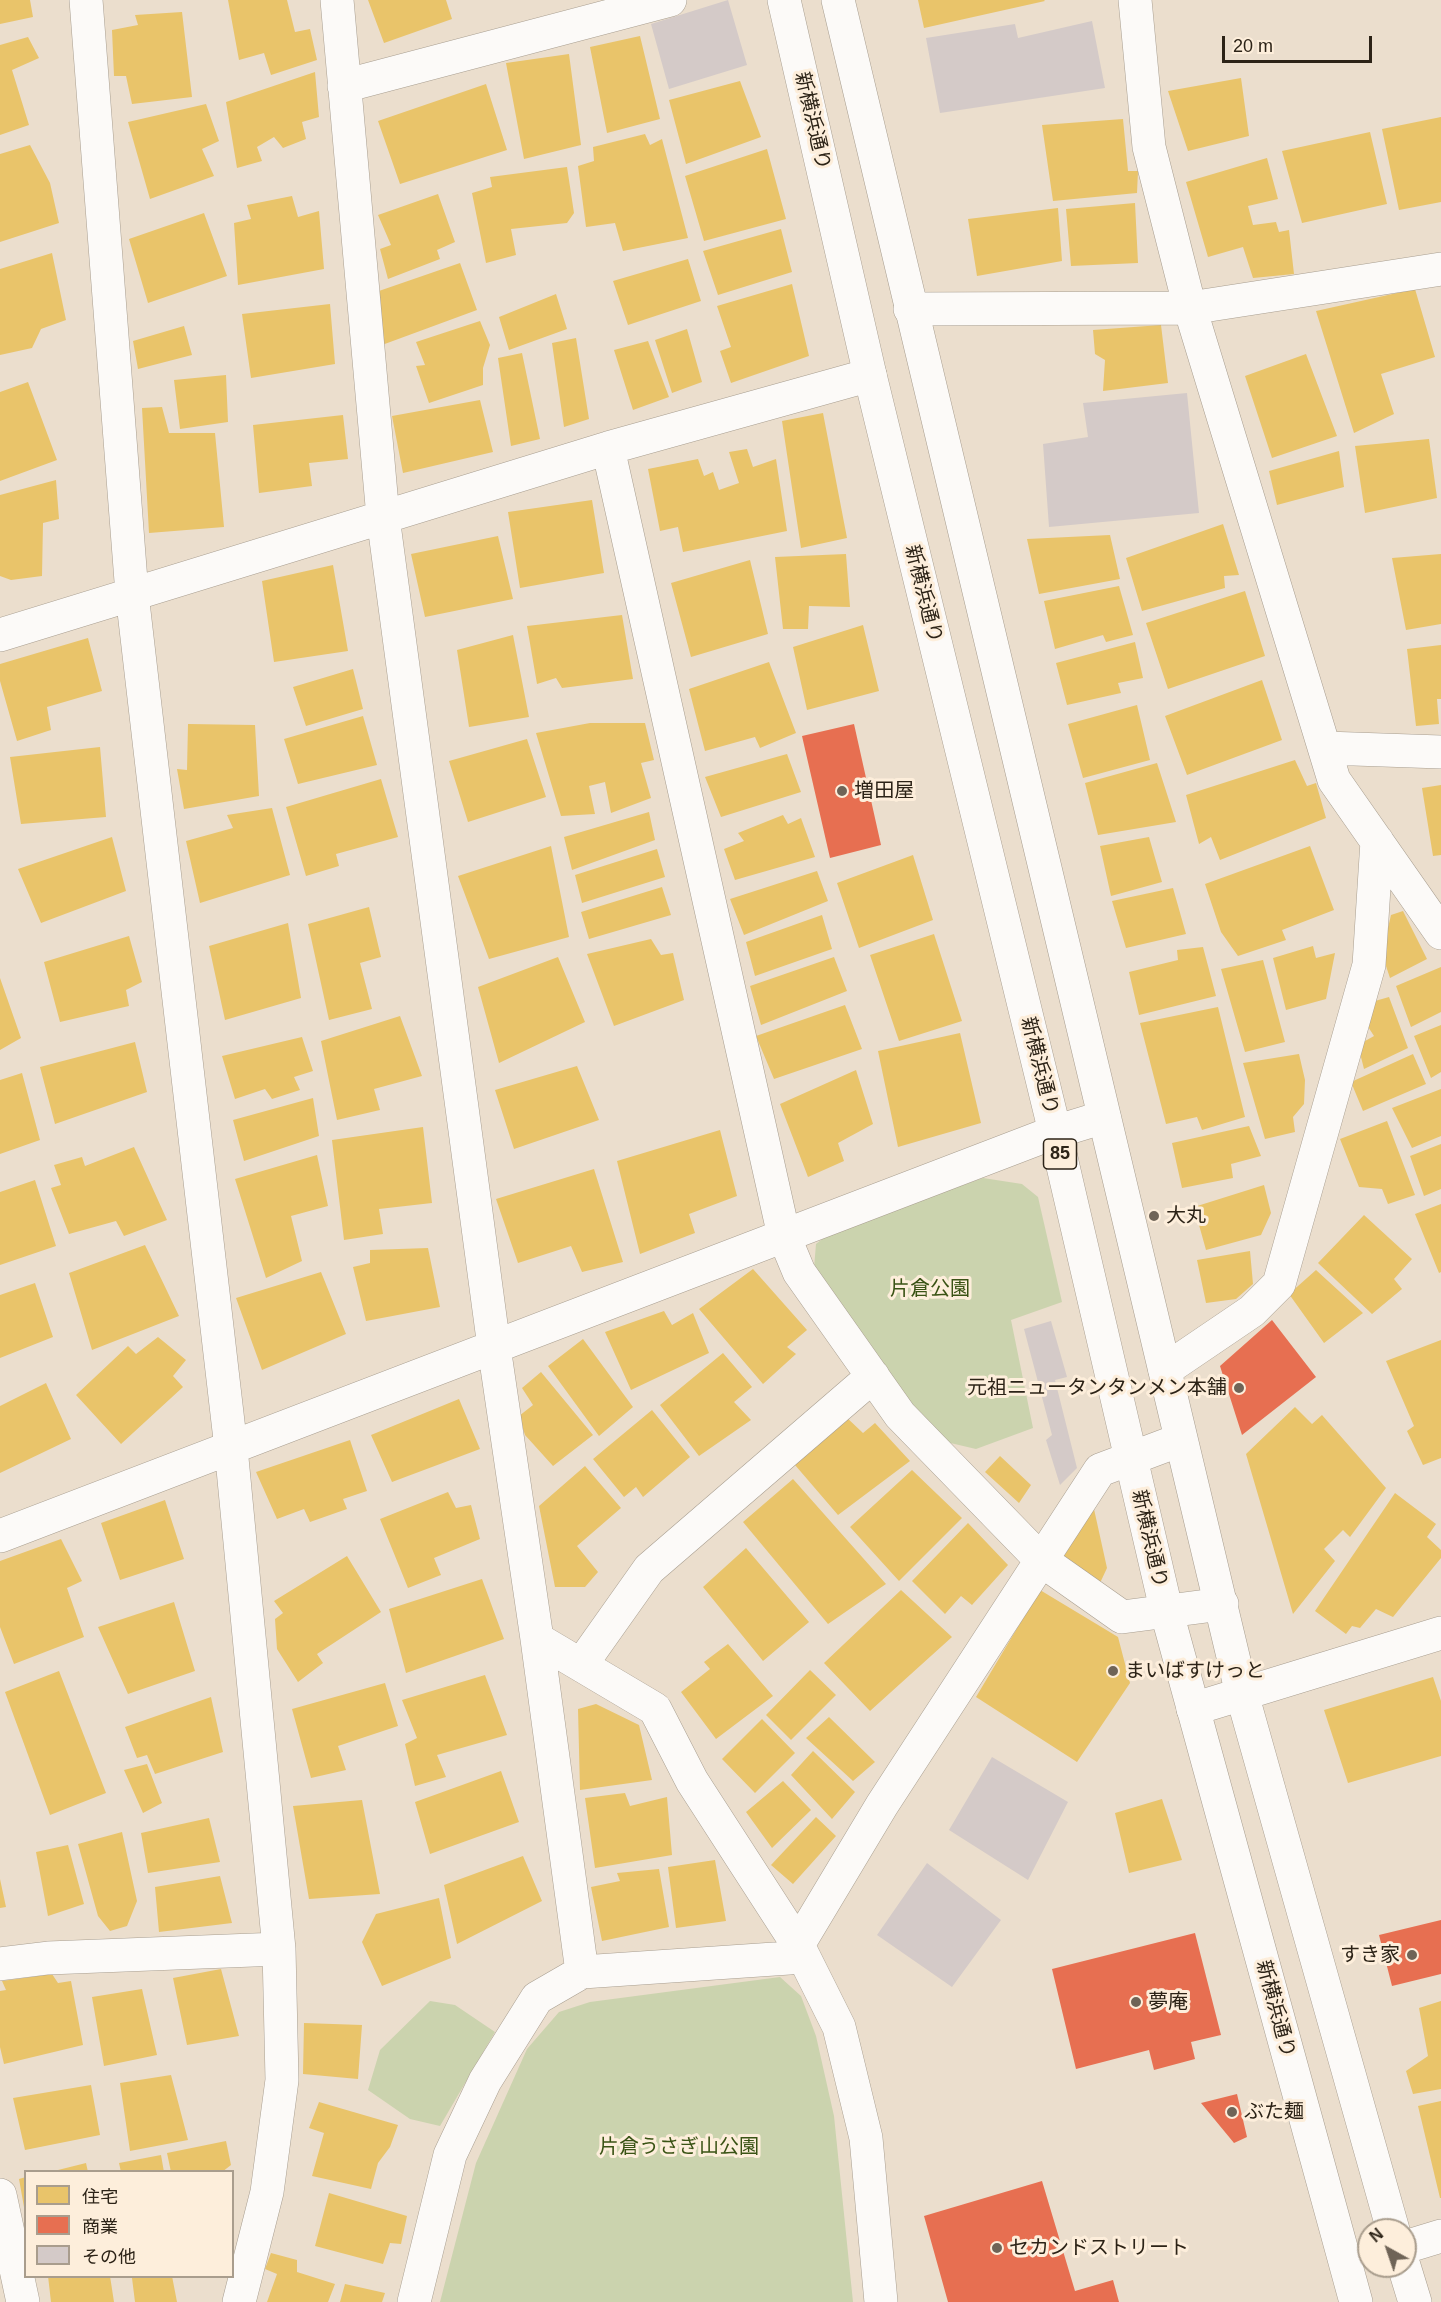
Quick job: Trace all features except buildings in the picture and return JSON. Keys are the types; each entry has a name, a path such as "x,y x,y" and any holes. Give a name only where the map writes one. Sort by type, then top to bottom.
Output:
{"street":[{"path":"86,0 132,594 231,1448 279,1949 282,2080 267,2192 238,2302"},
{"path":"337,0 383,517 494,1347 537,1639 582,1972"},
{"path":"344,86 670,0"},
{"name":"新横浜通り","path":"784,0 870,375 1055,1132 1167,1613 1356,2302"},
{"path":"838,0 1242,1694 1390,2218"},
{"path":"1135,0 1149,147 1190,308 1334,780 1441,933"},
{"path":"910,309 1190,308 1441,268"},
{"path":"0,635 608,448 870,375"},
{"path":"608,448 784,1236 799,1272 900,1415 1041,1560 1122,1617 1167,1613 1222,1604"},
{"path":"1325,748 1441,752"},
{"path":"1165,1370 1252,1311 1279,1284 1369,965 1377,841"},
{"path":"0,1536 1055,1132 1104,1117"},
{"path":"581,1665 649,1569 873,1376"},
{"path":"801,1951 882,1805 1100,1470 1180,1440"},
{"path":"1192,1709 1441,1633"},
{"path":"537,1639 655,1708 692,1781 801,1951 840,2027 866,2138 881,2302"},
{"path":"0,1964 48,1958 279,1949"},
{"path":"414,2302 450,2155 485,2081 537,1998 582,1972 801,1951"},
{"path":"0,2195 23,2302"},
{"path":"1417,2243 1441,2236"},
{"path":"1408,2278 1415,2302"}],"green space":[{"name":"片倉公園","path":"983,1178 1022,1184 1038,1197 1062,1302 1011,1320 1033,1428 976,1449 942,1441 923,1422 814,1268 816,1244 832,1231"},
{"name":"片倉うさぎ山公園","path":"780,1977 801,1996 816,2036 834,2116 853,2302 440,2302 476,2163 527,2049 559,2012 590,2002"},
{"path":"430,2001 455,2005 495,2032 440,2126 410,2119 368,2090 380,2050"}],"place":[{"name":"増田屋","path":"842,791"},
{"name":"大丸","path":"1154,1216"},
{"name":"元祖ニュータンタンメン本舗","path":"1239,1388"},
{"name":"まいばすけっと","path":"1113,1671"},
{"name":"すき家","path":"1412,1955"},
{"name":"夢庵","path":"1136,2002"},
{"name":"ぶた麺","path":"1232,2112"},
{"name":"セカンドストリート","path":"997,2248"}]}
